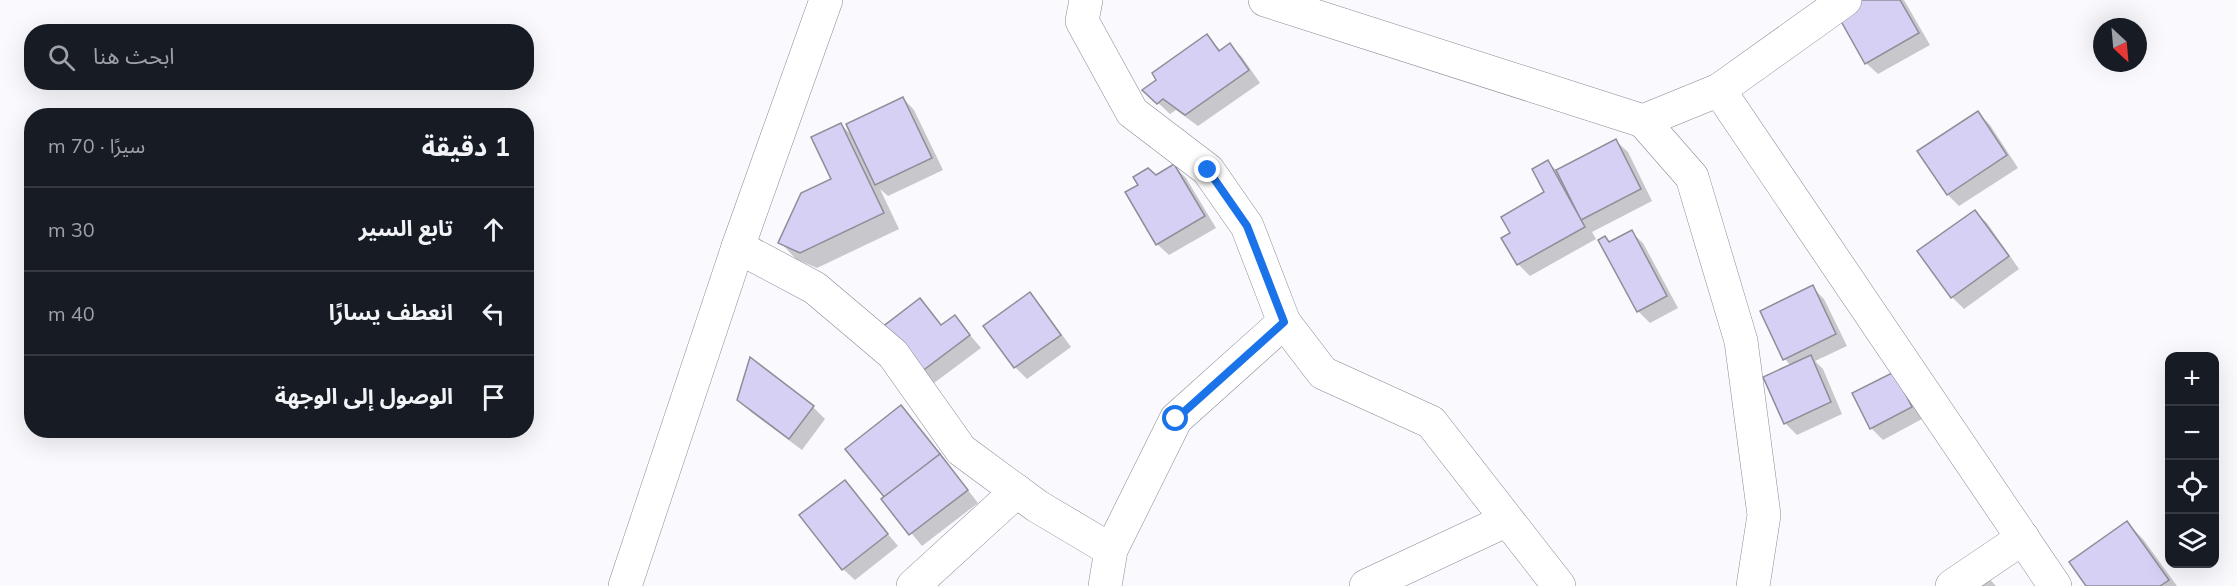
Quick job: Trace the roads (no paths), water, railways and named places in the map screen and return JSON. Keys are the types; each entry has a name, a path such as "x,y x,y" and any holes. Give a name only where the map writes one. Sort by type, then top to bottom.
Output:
{"street":[{"path":"625,586 738,247 826,0"},
{"path":"1086,0 1082,21 1132,112 1208,170 1247,226 1284,322 1323,373 1431,422 1559,586"},
{"path":"1264,0 1643,121 1692,177 1740,341 1764,515 1753,586"},
{"path":"1643,121 1719,90 1845,0"},
{"path":"1719,90 2055,586"},
{"path":"738,247 815,288 893,354 961,450 1037,506 1111,550"},
{"path":"1105,586 1111,550 1176,419 1284,322"},
{"path":"913,586 1017,491"},
{"path":"1366,586 1507,520"},
{"path":"1952,586 2023,538"}]}
